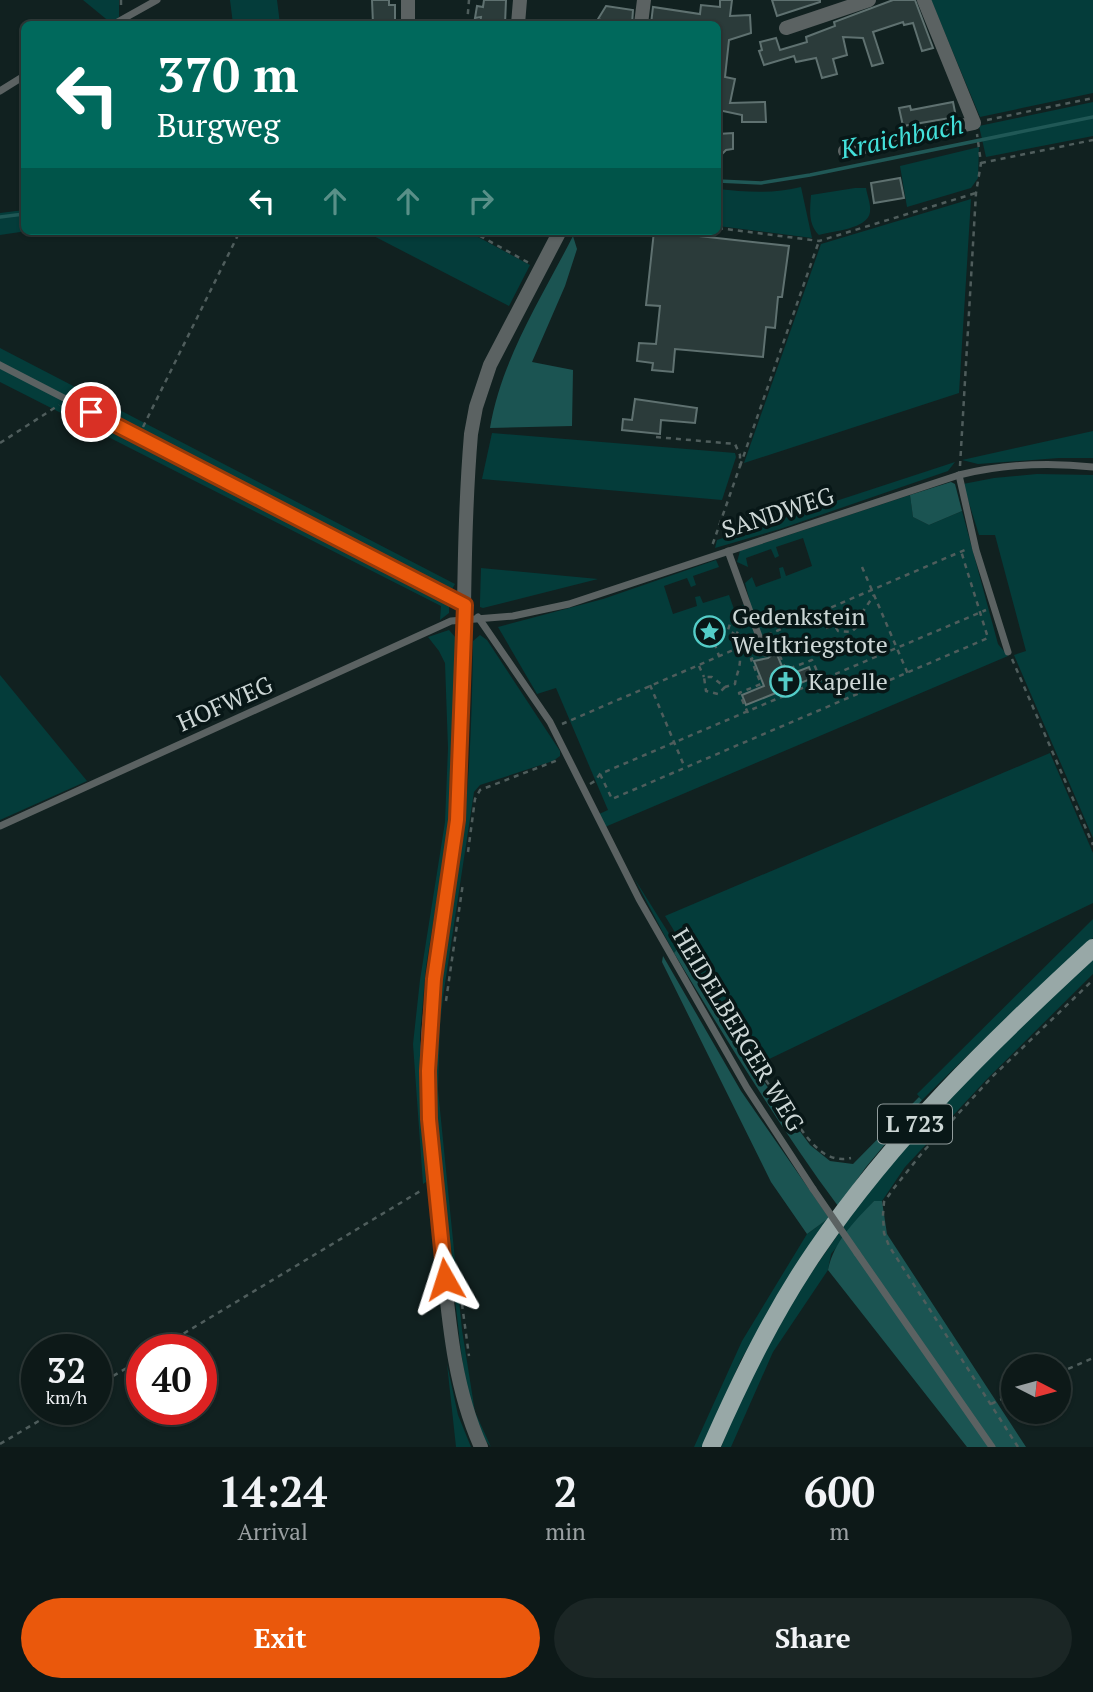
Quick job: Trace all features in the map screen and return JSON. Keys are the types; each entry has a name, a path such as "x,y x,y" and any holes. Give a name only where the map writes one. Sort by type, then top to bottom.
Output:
{"main road":[{"name":"L 723","path":"711,1447 769,1326 815,1251 848,1205 898,1143 956,1079 1093,948"}],"street":[{"path":"408,0 408,21"},
{"path":"518,21 520,0"},
{"path":"641,21 644,0"},
{"path":"786,28 869,0"},
{"path":"845,151 975,125 924,0"},
{"path":"481,1447 464,1406 458,1380 429,1119 429,1027 457,820 469,613 468,467 476,407 490,365 558,235"}],"lane":[{"path":"119,21 157,0"},
{"path":"0,91 21,78"},
{"path":"0,365 469,613"},
{"name":"SANDWEG","path":"469,613 513,616 569,604 959,475 1036,464 1093,467"},
{"path":"959,475 976,550 1008,652"},
{"path":"728,551 765,653"},
{"name":"HEIDELBERGER WEG","path":"469,613 550,722 639,899 747,1088 813,1189 992,1447"},
{"name":"HOFWEG","path":"0,826 469,613"}],"path":[{"path":"467,21 469,0"},
{"path":"959,475 976,193 981,163 975,125 1093,98"},
{"path":"981,163 1093,140"},
{"path":"721,228 819,241 976,193"},
{"path":"138,436 238,235"},
{"path":"478,235 540,269"},
{"path":"709,556 819,241"},
{"path":"0,443 67,400"},
{"path":"656,436 735,444 740,455 740,466"},
{"path":"569,721 971,547"},
{"path":"600,774 612,799 988,638 961,551"},
{"path":"862,568 908,674"},
{"path":"827,610 841,633 851,632 858,626 860,616 874,595"},
{"path":"595,781 600,774 988,610"},
{"path":"826,628 860,616"},
{"path":"737,635 728,630 730,624 741,626"},
{"path":"710,634 719,656"},
{"path":"699,666 706,691 718,694 725,687 735,684 741,659 737,649"},
{"path":"748,713 739,693 761,684 751,659 777,649 786,670 812,660 821,680"},
{"path":"1008,652 1093,845"},
{"path":"704,677 712,677 725,687"},
{"path":"650,685 685,768"},
{"path":"467,857 475,799 480,790 568,757"},
{"path":"444,1011 463,883"},
{"path":"673,936 749,1059 811,1141 823,1153 833,1158 851,1158"},
{"path":"1018,1447 889,1246 884,1233 884,1202 922,1153 992,1077 1093,980"},
{"path":"183,1334 421,1190 435,1185"},
{"path":"461,1297 470,1366"},
{"path":"1071,1367 1093,1357"},
{"path":"991,1404 1001,1399"},
{"path":"0,1444 32,1425"}],"shaded area":[{"path":"83,0 119,0 119,17 109,21"},
{"path":"230,0 277,0 280,21 233,21"},
{"path":"931,0 1093,0 1093,93 980,117"},
{"path":"1093,102 1093,136 986,157 979,126"},
{"path":"979,147 978,178 971,188 907,207 900,166"},
{"path":"801,187 812,238 721,226 721,189 770,192"},
{"path":"866,188 870,209 868,218 857,226 819,235 811,221 811,195"},
{"path":"971,199 959,393 744,463 821,244"},
{"path":"21,210 21,232 0,235 0,213"},
{"path":"372,235 474,235 530,265 509,306"},
{"path":"573,236 577,249 565,286 532,362 573,370 572,426 490,428 495,403 513,353"},
{"path":"0,348 455,584 446,599 449,613 440,620 441,606 0,382"},
{"path":"1093,431 1093,458 978,464 962,460"},
{"path":"492,433 735,453 736,457 722,500 482,479"},
{"path":"955,462 948,471 780,529 715,548 717,540"},
{"path":"1037,474 1093,475 1093,838 1014,655 1026,651 995,535 979,535 963,484"},
{"path":"951,482 955,484 962,511 929,525 913,517 910,495"},
{"path":"910,495 913,517 929,525 962,511 998,644 1008,656 605,827 599,814 608,810 556,688 537,694 498,627 603,599 716,560 719,567 693,576 696,585 691,587 687,578 664,586 673,614 697,606 695,597 700,596 703,603 729,595 734,609 750,602 745,583 752,577 756,587 781,578 779,568 783,567 786,576 812,566 803,538 776,547 779,556 775,558 771,549 746,558 748,567 737,562 740,551"},
{"path":"481,568 598,579 483,608 480,607"},
{"path":"449,630 456,638 453,781 426,967 420,1034 421,1112 426,1182 423,1184 413,1044 420,980 445,822 448,748 445,663 428,637"},
{"path":"480,635 487,640 560,751 560,756 553,761 480,785 474,792 440,1025 438,1090 462,1330 475,1412 491,1447 476,1420 463,1366 440,1176 435,1071 439,993 466,808 473,641"},
{"path":"0,675 87,781 0,820"},
{"path":"1050,753 1093,853 1093,903 757,1065 665,916"},
{"path":"634,878 678,948 674,953"},
{"path":"1093,919 1093,938 922,1100 917,1094"},
{"path":"678,948 748,1060 810,1145 830,1161 853,1164 919,1097 922,1100 866,1167 838,1206 794,1144 733,1049 674,953"},
{"path":"663,956 741,1091 829,1218 807,1234 771,1182 662,962"},
{"path":"1093,958 1093,974 987,1079 905,1167 882,1201 874,1201 831,1254 828,1270 773,1352 731,1447 721,1447 745,1389 798,1292 875,1181 953,1092"},
{"path":"874,1201 882,1201 887,1234 1001,1409 1001,1424 1011,1424 1026,1447 967,1447 828,1270 835,1250 852,1224"},
{"path":"829,1218 807,1249 741,1360 703,1447 694,1447 742,1341 807,1234"},
{"path":"447,1364 458,1415 471,1447 456,1447"}],"building":[{"path":"372,0 389,0 389,5 395,5 395,21 373,21"},
{"path":"484,0 506,0 505,21 480,21 481,17 475,18 477,6 483,7"},
{"path":"720,0 732,0 730,16 750,15 751,33 729,40 725,77 735,79 730,103 765,102 766,122 742,122 742,115 721,111 721,21 651,21 653,7 700,14 701,5 720,7"},
{"path":"772,0 820,0 820,2 777,16"},
{"path":"893,0 915,0 933,48 922,51 913,23 904,25 903,22 873,32 883,63 872,66 863,38 843,37 847,55 833,59 837,74 822,78 816,58 796,62 794,56 764,65 759,51 762,50 760,42 776,38 780,50 807,42 806,37 835,26 834,22"},
{"path":"606,6 633,10 632,21 597,21"},
{"path":"953,102 956,117 903,126 899,108 910,106 911,110"},
{"path":"733,133 733,149 723,153 721,151 721,134"},
{"path":"900,178 904,198 874,203 871,183"},
{"path":"654,235 690,235 789,246 782,297 778,297 775,328 766,327 763,357 675,349 673,372 652,370 653,363 637,361 639,343 656,344 660,306 646,305"},
{"path":"635,399 697,408 695,423 661,420 660,434 622,430 623,419 632,420"},
{"name":"Kapelle","path":"776,652 786,676 809,667 813,678 746,705 742,695 764,686 754,661 768,658"}],"waterway":[{"name":"Kraichbach","path":"721,181 761,183 810,175 1093,117"},
{"name":"Kraichbach","path":"0,217 21,214"}],"place":[{"name":"Gedenkstein Weltkriegstote","path":"709,631"},
{"name":"Kapelle","path":"785,682"}],"route":[{"path":"91,412 465,605 457,820 429,1027 429,1119 445,1279"}]}
